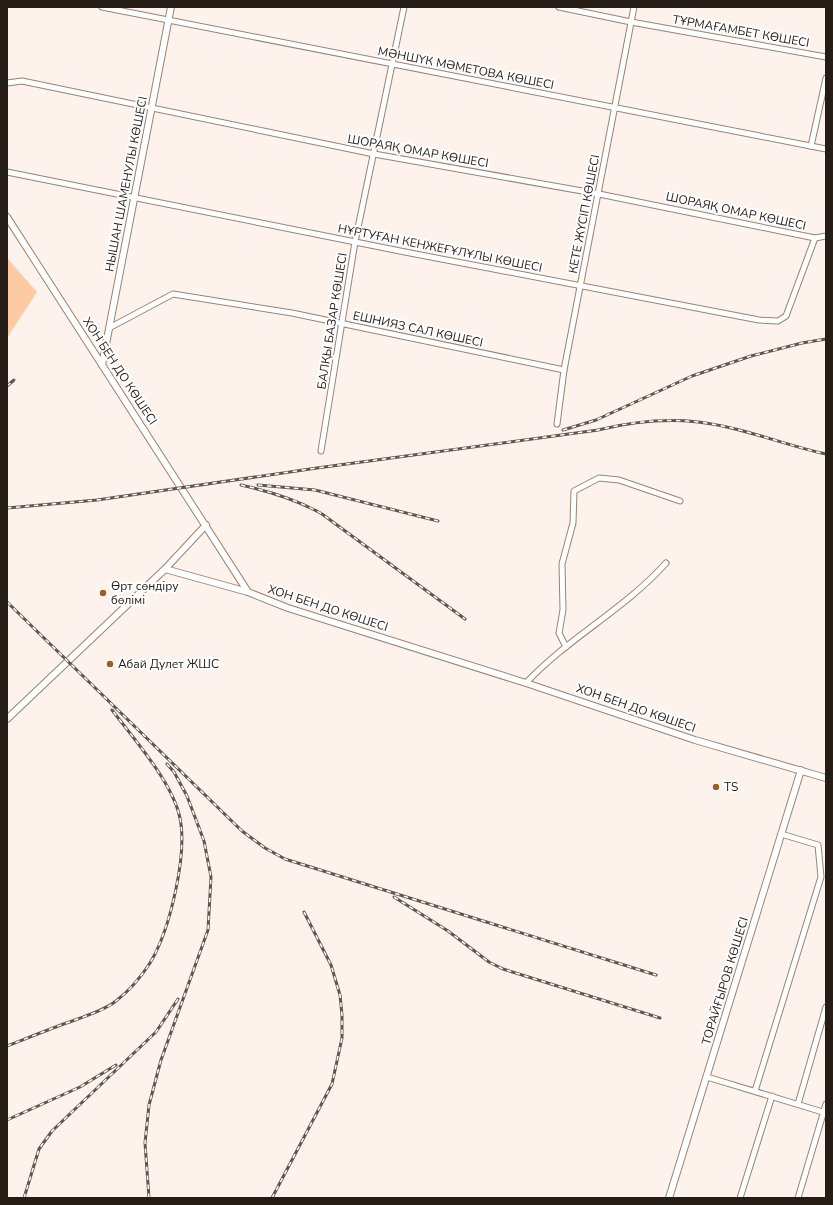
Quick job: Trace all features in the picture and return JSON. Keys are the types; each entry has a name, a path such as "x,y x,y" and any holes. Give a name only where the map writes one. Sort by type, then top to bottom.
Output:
{"street":[{"name":"МӘНШҮК МӘМЕТОВА КӨШЕСІ","path":"102,7 826,149"},
{"name":"НЫШАН ШАМЕНУЛЫ КӨШЕСІ","path":"102,365 171,7"},
{"name":"БАЛҚЫ БАЗАР КӨШЕСІ","path":"321,451 355,242 394,64 404,7"},
{"name":"ТҰРМАҒАМБЕТ КӨШЕСІ","path":"559,7 631,22 826,57"},
{"name":"КЕТЕ ЖҮСІП КӨШЕСІ","path":"557,424 564,370 634,7"},
{"path":"811,146 826,78"},
{"name":"ШОРАЯҚ ОМАР КӨШЕСІ","path":"7,83 22,81 374,154 599,194 815,238 826,236"},
{"name":"НҰРТУҒАН КЕНЖЕҒҰЛҰЛЫ КӨШЕСІ","path":"7,172 355,242 759,320 778,321 786,316 815,238"},
{"name":"ХОН БЕН ДО КӨШЕСІ","path":"8,220 248,592 288,608 526,683 695,740 826,778"},
{"name":"ЕШНИЯЗ САЛ КӨШЕСІ","path":"109,328 173,294 292,313 564,370"},
{"path":"566,647 559,633 563,610 562,564 573,523 574,491 599,478 619,480 680,501"},
{"path":"7,719 165,569 206,525"},
{"path":"526,683 566,647 652,578 666,563"},
{"path":"165,569 248,592"},
{"name":"ТОРАЙҒЫРОВ КӨШЕСІ","path":"669,1198 801,770"},
{"path":"755,1091 821,877 818,845 781,834"},
{"path":"798,1104 826,1007"},
{"path":"706,1076 825,1112"},
{"path":"740,1198 772,1096"},
{"path":"798,1198 825,1112 826,1104"}],"shaded area":[{"path":"7,258 37,292 7,338"}],"railway":[{"path":"563,430 596,420 692,376 751,356 802,343 826,339"},
{"path":"7,386 14,380"},
{"path":"7,508 97,500 317,468 598,430 635,423 672,420 714,424 826,454"},
{"path":"241,485 283,496 322,514 465,619"},
{"path":"258,485 315,490 438,521"},
{"path":"7,602 242,831 265,848 285,859 656,975"},
{"path":"7,1046 96,1012 107,1007 121,997 134,984 150,963 157,949 171,911 176,890 182,848 179,814 168,787 160,774 112,710"},
{"path":"149,1198 145,1143 149,1105 161,1060 208,930 211,877 204,841 187,796 174,772 167,764"},
{"path":"394,897 448,931 489,962 503,969 660,1018"},
{"path":"272,1198 332,1084 342,1038 340,995 331,965 304,912"},
{"path":"24,1198 39,1149 52,1131 156,1032 178,999"},
{"path":"7,1120 80,1087 116,1065"}],"place":[{"name":"Өрт сөндіру бөлімі","path":"103,593"},
{"name":"Абай Дулет ЖШС","path":"110,664"},
{"name":"TS","path":"716,787"}]}
